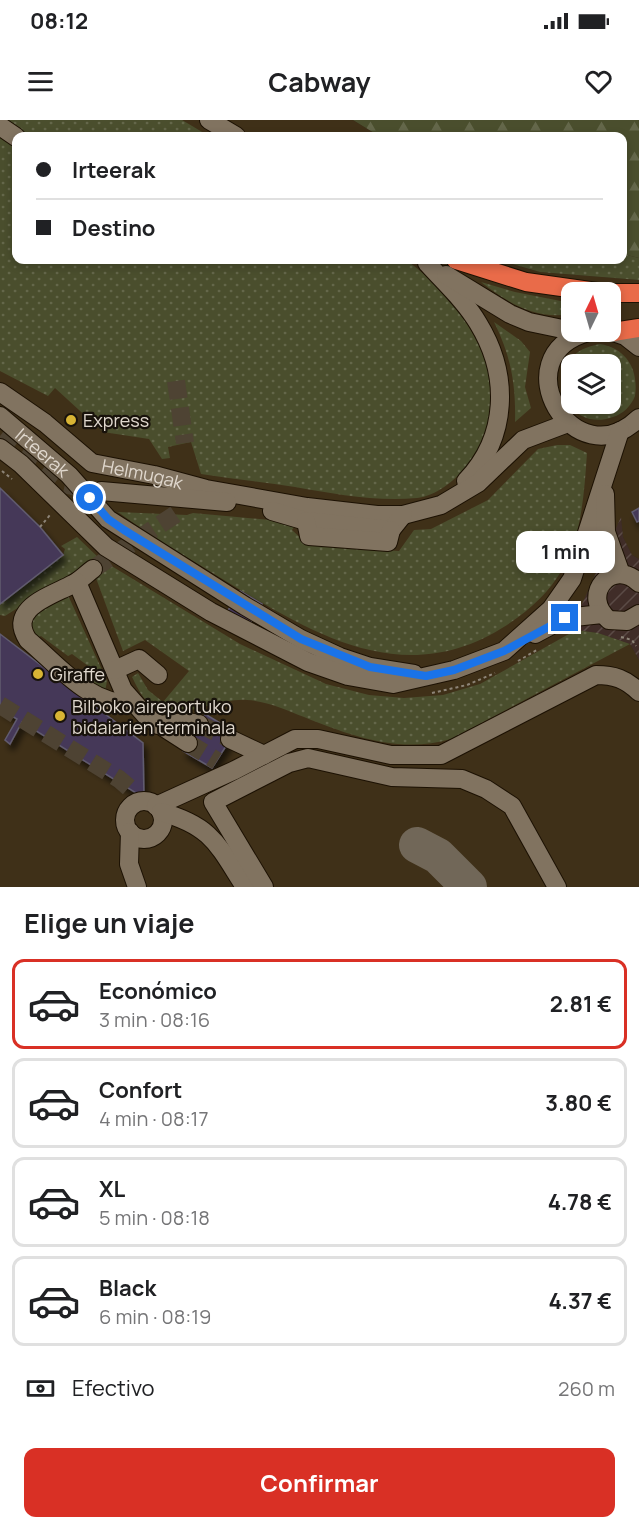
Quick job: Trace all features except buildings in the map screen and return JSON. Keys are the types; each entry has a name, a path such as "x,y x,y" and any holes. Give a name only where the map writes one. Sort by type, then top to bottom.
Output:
{"highway":[{"path":"469,264 526,282 561,287"},
{"path":"621,293 639,293"},
{"path":"621,330 639,327"}],"street":[{"path":"209,120 229,132"},
{"path":"427,264 472,315 489,344 498,370 501,404 495,438 484,460 441,505"},
{"path":"429,264 510,314 529,322 561,329"},
{"path":"621,334 639,347"},
{"path":"567,342 559,350 548,374 551,402 568,423 584,432 602,435 620,431 639,418"},
{"name":"Helmugak","path":"0,392 45,423 92,463 176,480 306,514"},
{"name":"Irteerak","path":"0,416 69,475 108,519 245,606 301,639 340,657 426,685"},
{"path":"306,514 403,515 441,505 478,483 523,440 568,423"},
{"path":"509,657 551,609 572,579 587,540 606,470 620,431"},
{"path":"0,448 21,464 106,547 220,617 308,662 348,676 393,684 426,685 454,670 509,657 565,618 602,614 618,622 638,618"},
{"path":"606,470 606,532 621,574"},
{"path":"101,491 195,501 241,503 391,530 403,515"},
{"path":"176,514 195,501"},
{"path":"93,569 77,582 28,607 22,618 22,631 28,640 90,694 121,704 133,704"},
{"path":"602,614 598,606 599,588 604,581 621,574 630,576 639,583"},
{"path":"77,582 123,690 133,704 158,725 188,743"},
{"path":"115,670 139,658 158,675"},
{"path":"137,887 129,864 130,832 126,824 126,814 131,806 235,770 294,739 318,739 391,755 441,755 596,675 612,675 630,683 639,692"},
{"path":"158,725 187,722 200,724"},
{"path":"230,739 264,755"},
{"path":"264,887 213,802 289,763 308,758 392,777 462,779 486,789 512,806 557,887"},
{"path":"217,761 235,770"},
{"path":"130,832 146,839 155,836 161,829 148,802"},
{"path":"148,802 201,827 215,841 245,887"}],"path":[{"path":"0,470 18,483"},
{"path":"40,527 50,515 57,519"},
{"path":"612,635 632,640 636,646"},
{"path":"509,657 544,645"},
{"path":"426,685 467,685 497,672"}],"shaded area":[{"path":"0,120 353,120 372,132 12,132 12,264 512,264 540,272 639,280 639,559 632,555 623,537 621,519 570,632 598,633 630,644 639,660 639,887 0,887"},
{"path":"621,517 623,537 632,555 639,559 639,660 630,644 598,633 576,630 569,633"}],"green space":[{"path":"0,120 182,120 202,132 12,132 12,264 411,264 429,278 469,326 483,354 491,383 492,412 484,440 466,467 438,491 417,498 356,497 201,474 191,442 168,447 170,458 162,459 149,439 103,432 55,388 48,396 0,371"},
{"path":"353,120 639,120 639,258 627,255 627,132 372,132"},
{"path":"627,255 639,258 639,280 540,272 512,264 627,264"},
{"path":"481,282 515,292 561,301 561,315 534,312 502,297"},
{"path":"494,322 521,341 530,352 525,387 531,408 515,422 515,396 511,371 505,347"},
{"path":"600,344 617,350 623,355 628,361 635,377 635,396 621,413 621,354 577,354"},
{"path":"579,414 620,414 595,420"},
{"path":"570,445 587,453 578,529 561,571 548,590 530,608 507,625 470,644 434,653 399,655 364,649 330,637 262,603 118,512 187,515 193,513 282,521 295,526 292,530 308,545 399,551 414,530 431,529 488,500 538,449"},
{"path":"77,537 100,559 240,644 326,684 369,695 404,698 443,695 480,684 576,630 598,633 630,644 451,739 432,743 413,745 376,741 340,731 276,706 247,700 172,712 151,705 140,692 132,677 138,673 148,690 163,702 189,671 145,640 123,651 90,562 5,616 0,615 0,604 63,555 65,549 61,546"},
{"path":"67,593 107,681 105,692 80,677 95,671 72,654 68,656 41,636 32,640 30,618"}],"taxiway":[{"path":"417,845 438,856 469,887"}],"tunnel":[{"path":"176,381 185,443"},
{"path":"0,436 64,484 89,490"},
{"path":"93,569 176,514"},
{"path":"0,705 119,779 133,791"},
{"path":"199,724 230,739"},
{"path":"188,743 217,761"}],"place":[{"name":"Express","path":"71,420"},
{"name":"Giraffe","path":"38,674"},
{"name":"Bilboko aireportuko bidaiarien terminala","path":"60,716"}],"route":[{"path":"90,498 108,519 245,606 301,639 340,657 370,667 426,676 454,670 504,651 565,618"}]}
